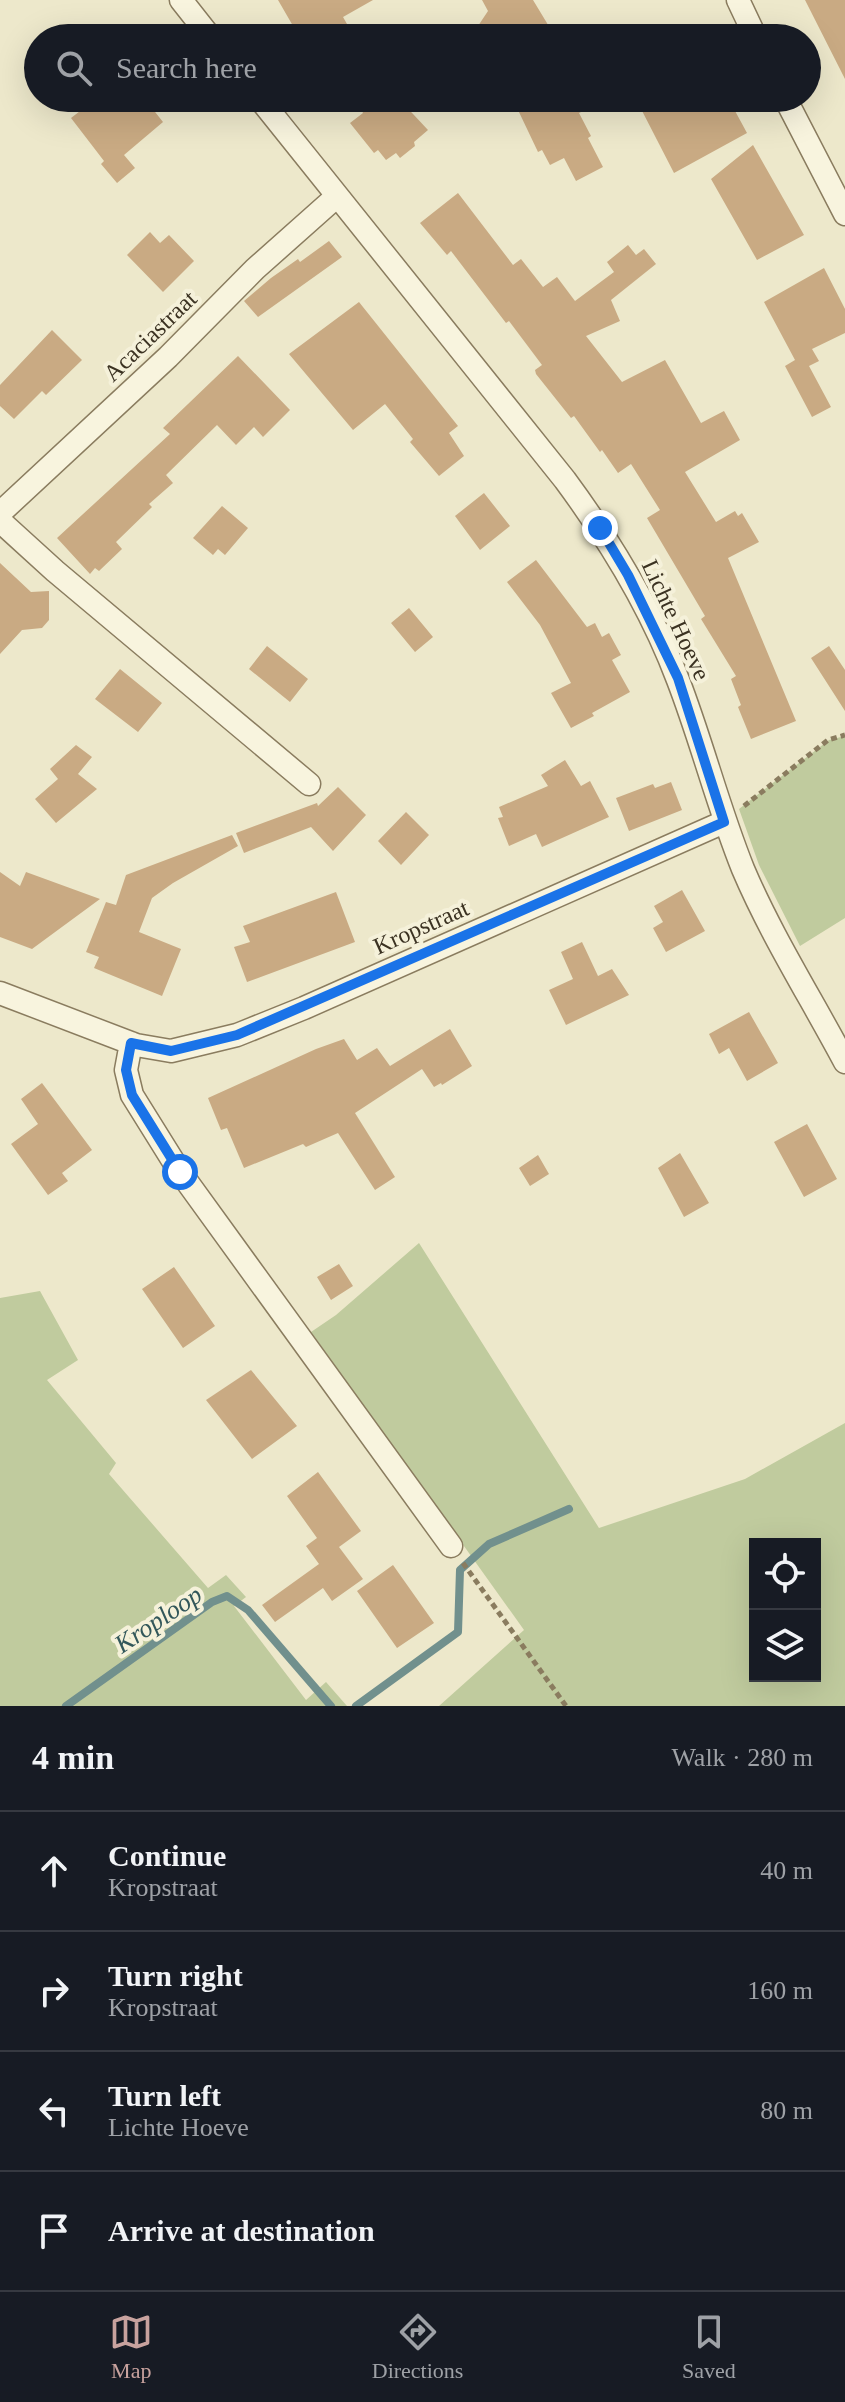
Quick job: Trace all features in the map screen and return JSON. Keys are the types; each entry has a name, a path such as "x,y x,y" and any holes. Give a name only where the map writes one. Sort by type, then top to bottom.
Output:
{"street":[{"path":"181,0 200,24"},
{"path":"738,0 749,24"},
{"name":"Lichte Hoeve","path":"270,112 565,480 600,528 628,575 678,678 724,822 745,874 845,1062"},
{"path":"792,112 845,214"},
{"name":"Acaciastraat","path":"0,513 168,357 255,269 336,197"},
{"path":"0,521 55,571 309,784"},
{"name":"Kropstraat","path":"0,993 131,1043 171,1051 237,1035 724,822"},
{"path":"131,1043 126,1070 132,1095 180,1172 451,1546"}],"path":[{"path":"724,822 828,740 845,735"},
{"path":"475,1579 566,1706"}],"green space":[{"path":"845,736 845,918 800,946 759,865 739,809 829,740"},
{"path":"419,1243 599,1528 745,1479 845,1423 845,1706 439,1706 524,1630 311,1332 336,1315"},
{"path":"40,1291 78,1360 47,1380 116,1463 109,1474 208,1588 226,1575 246,1597 234,1606 306,1700 326,1682 347,1706 0,1706 0,1298"}],"building":[{"path":"278,0 373,0 343,17 347,24 292,24"},
{"path":"482,0 533,0 548,24 479,24 488,11"},
{"path":"805,0 845,0 845,79 821,32 821,24 817,24"},
{"path":"79,112 155,112 163,122 124,155 135,168 117,183 71,118"},
{"path":"411,112 428,130 400,158 396,153 386,160 378,150 374,153 350,123 363,113"},
{"path":"519,112 581,112 591,136 588,138 603,167 576,181 564,158 550,165 542,150 538,152"},
{"path":"643,112 736,112 747,133 674,173"},
{"path":"753,145 804,235 757,260 711,179"},
{"path":"458,193 513,265 521,259 543,287 557,277 575,301 614,272 607,262 628,245 636,255 644,249 656,264 611,300 620,321 586,336 622,382 665,360 701,423 724,411 740,440 685,472 716,522 735,511 738,516 742,513 759,542 728,558 796,721 751,739 731,679 736,676 701,619 705,616 647,518 660,510 631,464 618,473 574,416 571,418 536,374 535,370 542,365 509,321 506,323 451,251 447,255 420,223"},
{"path":"150,232 160,243 169,235 194,261 163,292 127,255"},
{"path":"329,241 342,257 258,317 244,301 271,278"},
{"path":"824,268 845,309 845,333 812,349 819,361 809,366 831,407 812,417 785,366 795,360 764,302"},
{"path":"359,302 458,426 449,433 464,456 439,476 410,442 413,439 385,404 353,430 289,354"},
{"path":"52,330 82,360 46,395 42,391 14,419 0,406 0,385"},
{"path":"238,356 290,410 263,437 254,427 236,445 217,425 166,475 173,483 149,504 152,507 116,542 122,549 99,571 95,568 90,574 57,538 170,434 163,428"},
{"path":"484,493 510,526 480,550 455,516"},
{"path":"222,506 248,528 225,555 218,549 213,555 193,538"},
{"path":"536,560 587,627 595,623 602,637 609,633 621,655 612,660 630,692 571,728 551,693 571,683 540,625 507,582"},
{"path":"0,563 31,592 49,591 49,620 42,628 22,630 0,654"},
{"path":"409,608 433,637 415,652 391,623"},
{"path":"267,646 308,679 290,702 249,669"},
{"path":"829,646 845,670 845,711 811,658"},
{"path":"120,669 162,703 138,732 95,699"},
{"path":"76,745 92,757 78,774 97,789 56,823 35,799 58,779 50,769"},
{"path":"565,760 581,786 590,781 609,817 542,847 536,834 509,846 498,818 503,817 499,807 548,786 541,775"},
{"path":"671,782 682,810 629,831 616,798 653,784 655,788"},
{"path":"338,787 366,815 333,851 311,827 244,853 236,833 317,803 318,806"},
{"path":"406,812 429,835 401,865 378,841"},
{"path":"232,835 238,846 152,898 139,932 181,949 162,996 94,968 99,957 86,952 106,902 116,905 126,875"},
{"path":"0,872 20,886 26,872 100,899 32,949 0,937"},
{"path":"682,890 705,931 666,952 653,928 663,922 654,906"},
{"path":"336,892 355,942 247,982 234,947 250,942 243,926"},
{"path":"582,942 598,976 612,969 629,995 566,1025 549,990 573,979 561,952"},
{"path":"749,1012 778,1063 747,1081 729,1048 719,1054 709,1034"},
{"path":"450,1029 472,1066 434,1087 422,1069 355,1113 395,1177 375,1190 338,1133 244,1168 227,1128 221,1130 208,1098 344,1039 357,1060 377,1048 390,1066"},
{"path":"42,1083 92,1150 62,1173 68,1181 48,1195 11,1144 38,1124 21,1099"},
{"path":"807,1124 837,1179 804,1197 774,1142"},
{"path":"680,1153 709,1203 684,1217 658,1168"},
{"path":"538,1155 549,1174 530,1186 519,1168"},
{"path":"339,1264 353,1286 331,1300 317,1277"},
{"path":"174,1267 215,1326 183,1348 142,1289"},
{"path":"251,1370 297,1426 252,1459 206,1400"},
{"path":"318,1472 361,1531 339,1547 363,1579 332,1601 323,1588 275,1622 262,1605 319,1564 306,1546 317,1538 287,1496"},
{"path":"393,1565 434,1623 397,1648 357,1591"}],"waterway":[{"name":"Kroploop","path":"356,1706 458,1632 460,1570 489,1544 569,1509"},
{"name":"Kroploop","path":"66,1706 212,1602 227,1596 248,1610 331,1706"}],"route":[{"path":"180,1172 132,1095 126,1070 131,1043 171,1051 237,1035 724,822 678,678 628,575 600,528"}]}
